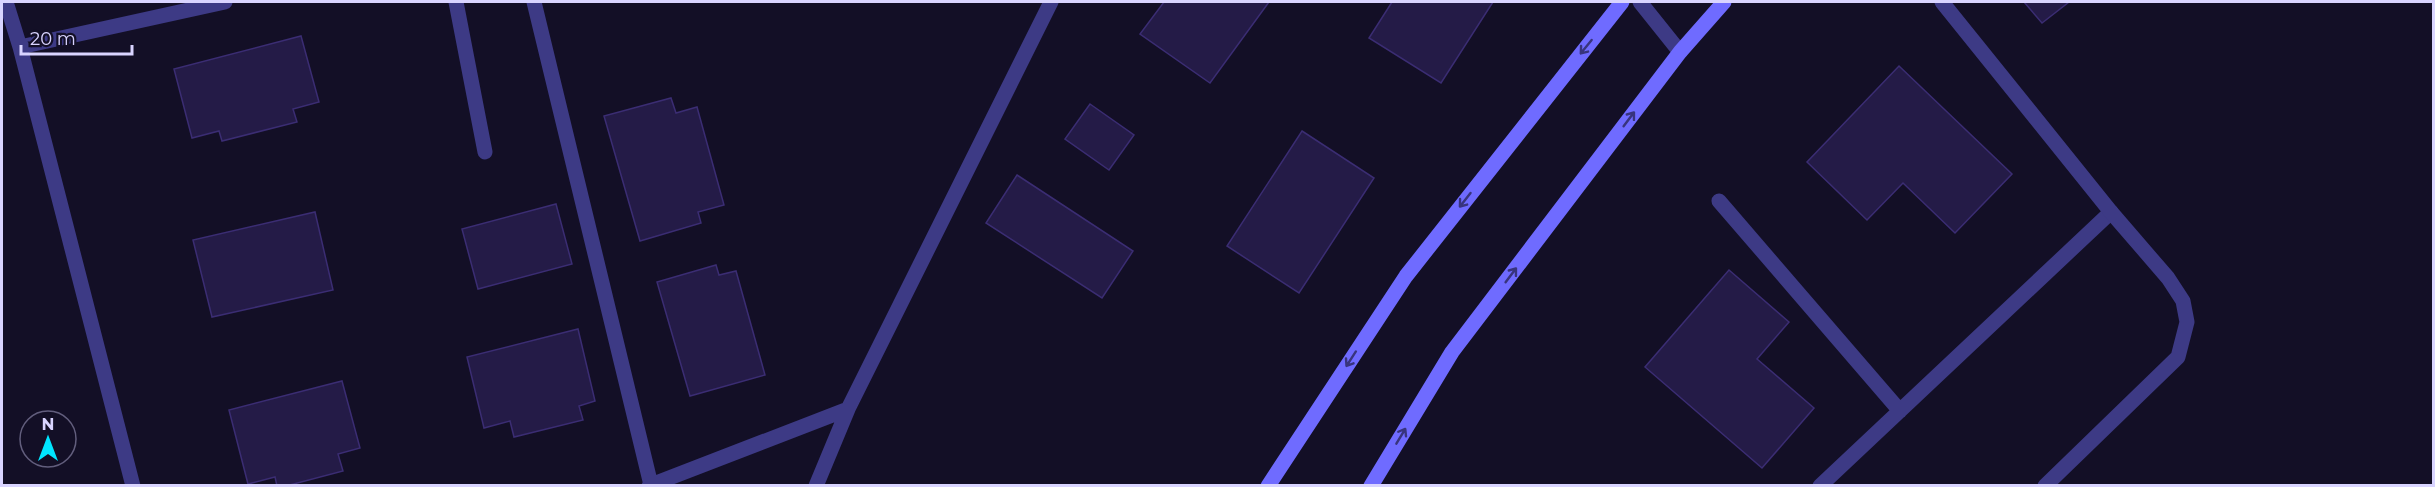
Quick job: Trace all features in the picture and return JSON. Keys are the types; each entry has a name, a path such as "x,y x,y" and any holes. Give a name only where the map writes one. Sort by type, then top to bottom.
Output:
{"main road":[{"path":"1268,486 1406,276 1622,2"},
{"path":"1371,486 1452,352 1680,52 1724,2"}],"street":[{"path":"6,2 20,47 133,486"},
{"path":"20,47 225,2"},
{"path":"456,2 485,152"},
{"path":"534,2 650,485 848,409"},
{"path":"816,486 848,409 1051,2"},
{"path":"1640,2 1680,52"},
{"path":"1942,2 2111,212 2168,278 2183,301 2187,322 2178,357 2046,486"},
{"path":"1719,201 1900,411"},
{"path":"1820,486 2111,212"}],"building":[{"path":"1164,2 1269,2 1210,83 1140,34"},
{"path":"1392,2 1493,2 1441,83 1369,38"},
{"path":"2024,2 2069,2 2042,23"},
{"path":"301,36 319,102 293,109 297,122 222,141 219,131 192,138 174,69"},
{"path":"1899,66 2012,174 1955,233 1903,183 1867,220 1807,162"},
{"path":"671,98 676,113 697,107 724,205 698,212 701,223 640,241 604,116"},
{"path":"1090,104 1134,135 1109,170 1065,139"},
{"path":"1302,131 1374,178 1299,293 1227,246"},
{"path":"1017,175 1133,251 1102,298 986,223"},
{"path":"556,204 572,264 478,289 462,229"},
{"path":"315,212 333,290 212,317 193,240"},
{"path":"716,265 719,275 736,271 765,375 690,396 657,282"},
{"path":"1729,270 1789,322 1757,359 1814,408 1762,468 1645,367"},
{"path":"578,329 595,401 579,406 583,420 514,437 510,421 484,428 467,357"},
{"path":"342,381 360,448 338,454 343,471 286,486 277,486 275,477 248,484 229,410"}]}
